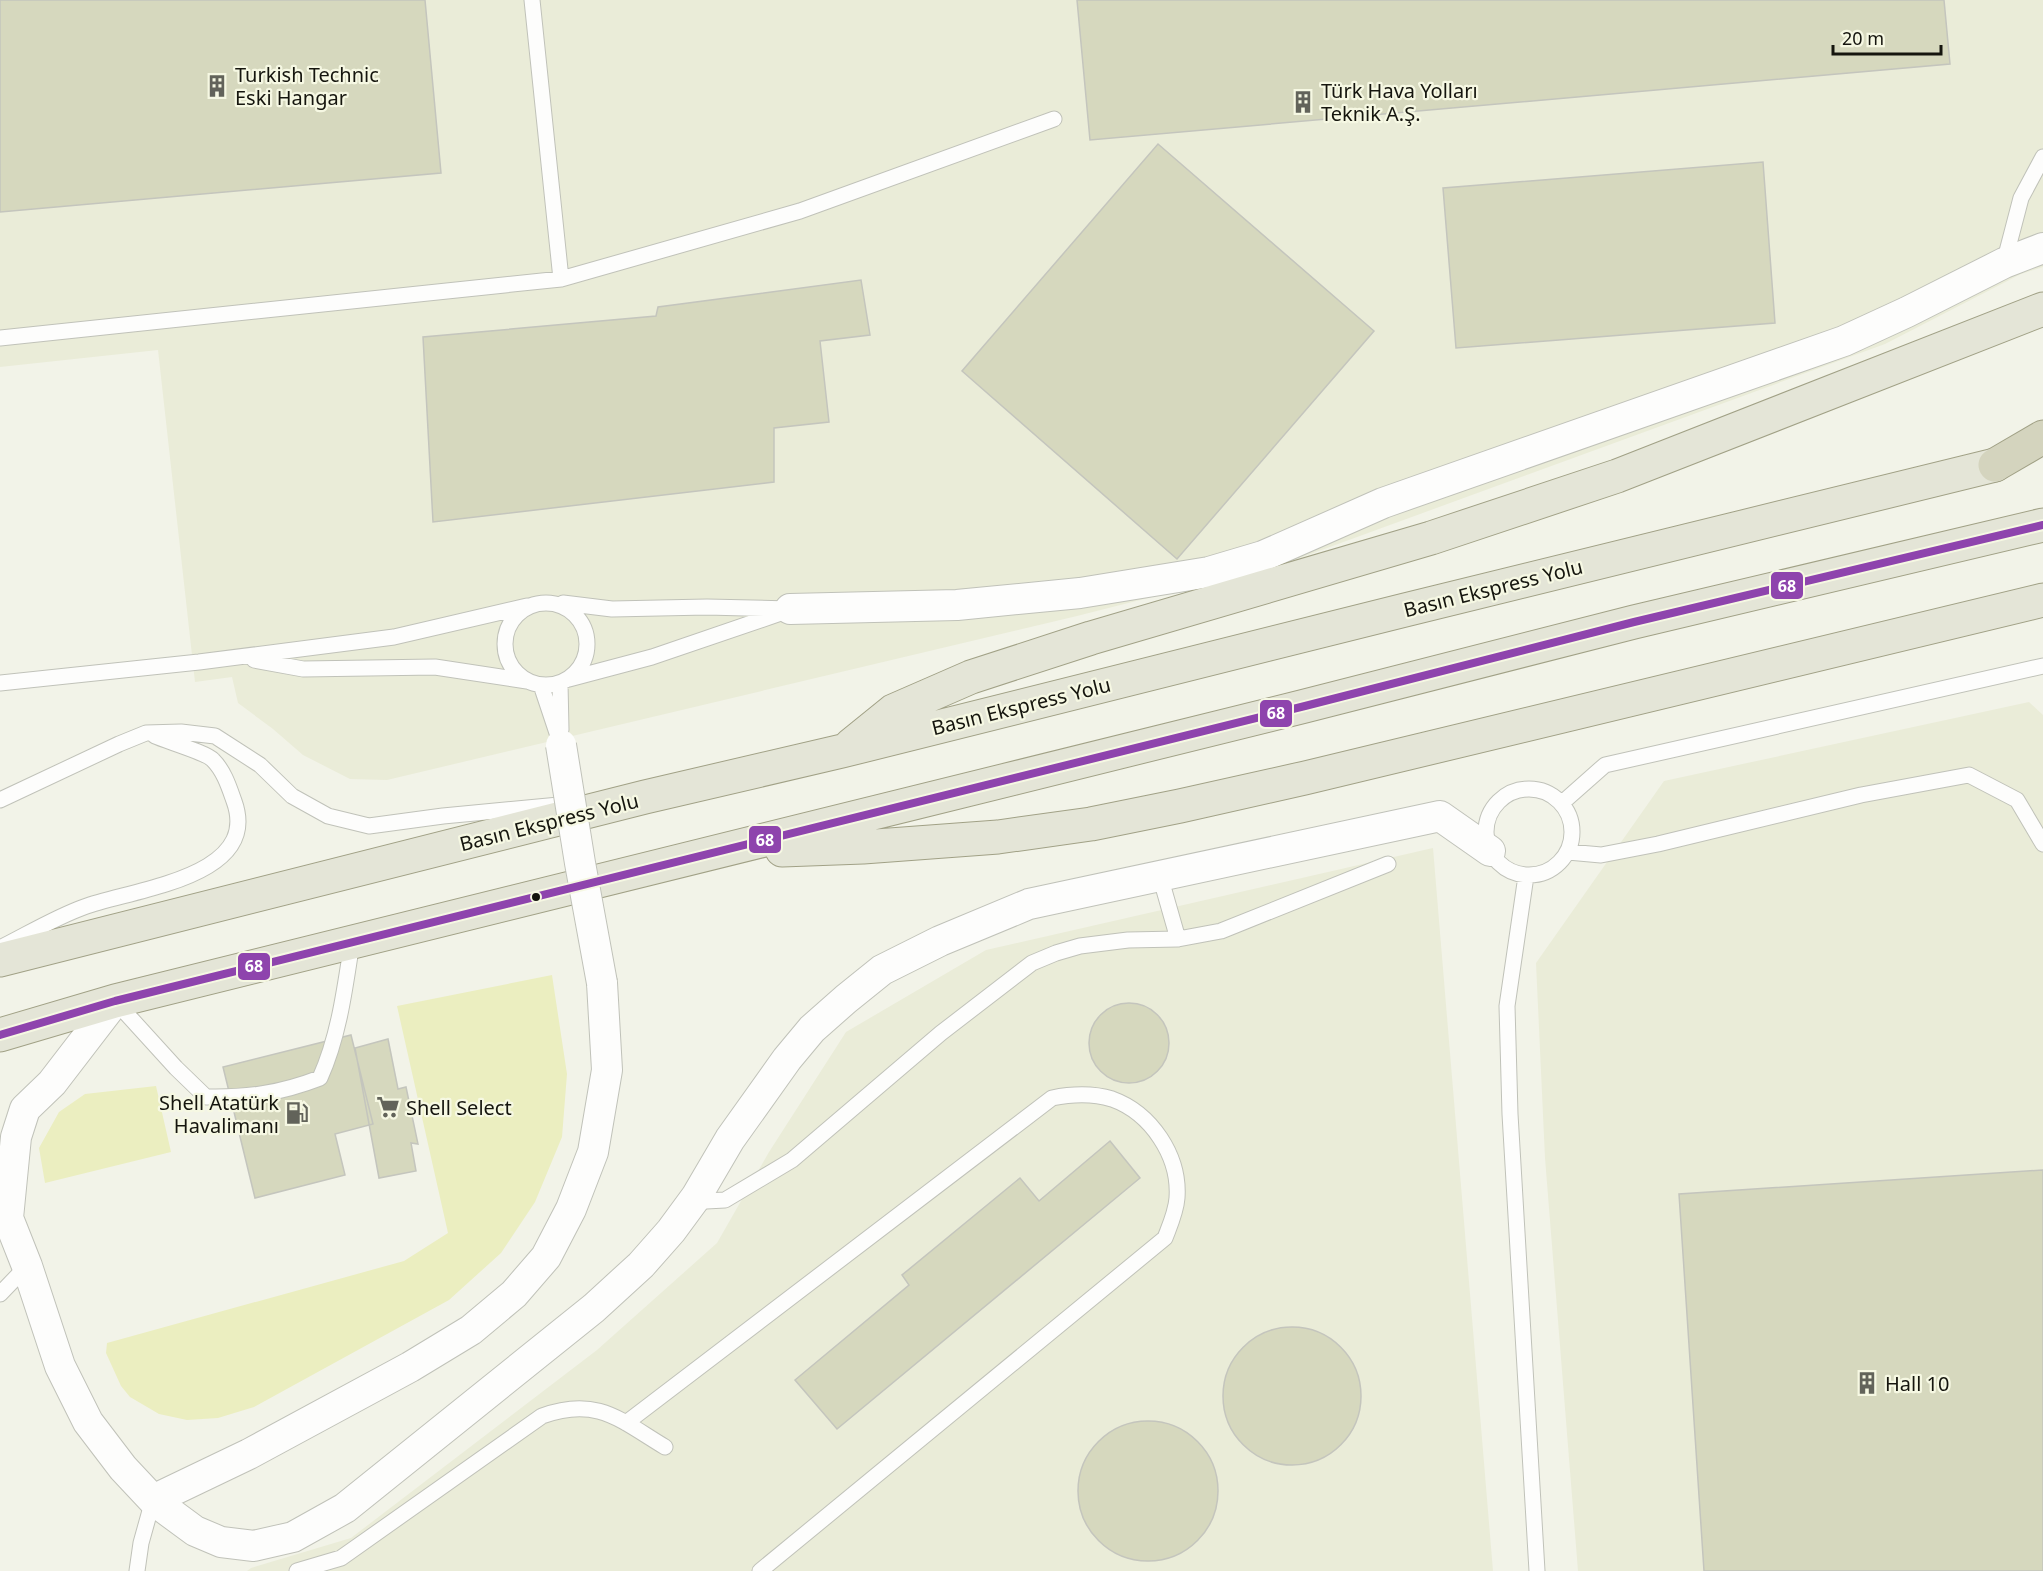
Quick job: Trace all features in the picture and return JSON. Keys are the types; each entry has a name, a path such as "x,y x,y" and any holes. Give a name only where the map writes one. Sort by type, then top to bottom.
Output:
{"highway":[{"path":"1995,465 2043,437"},
{"name":"Basın Ekspress Yolu","path":"1995,465 2043,454"}],"main road":[{"path":"842,751 893,711 971,677 1091,638 1431,538 1617,476 2043,309"},
{"name":"Basın Ekspress Yolu","path":"0,960 645,797 842,751 1995,465"},
{"path":"0,1035 115,1001 1317,703 1634,621 2043,525"},
{"path":"713,853 863,847 998,837 1090,824 1305,778 2043,600"}],"street":[{"path":"790,609 957,605 1013,600 1080,593 1220,569 1263,556 1383,503 1844,341 2004,263 2043,248"},
{"path":"153,1500 249,1454 410,1367 471,1330 514,1294 546,1257 571,1209 593,1152 607,1070 602,983 561,745"},
{"path":"115,1001 52,1083 25,1109 16,1137 4,1213 27,1266 60,1366 88,1422 123,1468 153,1500 195,1531 221,1542 254,1546 292,1536 345,1508 594,1308 640,1265 671,1231 696,1197 730,1139 812,1029 882,970 940,941 1029,904 1440,816 1490,851"}],"lane":[{"path":"532,0 561,279"},
{"path":"0,338 561,279 800,211 1054,119"},
{"path":"2004,263 2021,198 2043,156"},
{"path":"0,683 394,637 541,602 612,609 707,607 790,609"},
{"path":"555,603 576,614 583,624 588,648 579,670 565,681 561,745"},
{"path":"527,606 515,615 508,628 504,644 507,658 515,672 534,683 561,745"},
{"path":"236,657 303,669 435,667 534,683 565,681 652,657 790,609"},
{"path":"1562,803 1605,765 2043,666"},
{"path":"0,800 146,733 181,732 216,736 260,765 292,796 328,816 369,826 443,816 645,797"},
{"path":"0,947 83,907 171,882 210,866 232,846 240,816 228,782 212,758 146,733"},
{"path":"1568,852 1601,855 1658,844 1860,795 1969,775 2017,800 2043,844"},
{"path":"1525,789 1538,790 1562,803 1570,818 1572,836 1568,852 1557,865 1542,874 1526,876 1511,872 1499,863 1490,851 1486,838 1486,824 1500,800 1511,792 1525,789"},
{"path":"696,1197 706,1201 725,1200 792,1160 941,1033 1032,963 1056,953 1104,942 1178,939 1221,931 1388,864"},
{"path":"1160,876 1178,939"},
{"path":"1526,876 1507,1006 1510,1114 1537,1571"},
{"path":"115,1001 176,1068 206,1097 240,1097 295,1087 320,1078 327,1062 343,998 352,942"},
{"path":"626,1423 1052,1098 1071,1094 1112,1099 1130,1108 1146,1121 1160,1137 1170,1156 1175,1176 1177,1197 1173,1218 1165,1238 760,1571"},
{"path":"0,1294 27,1266"},
{"path":"297,1571 341,1558 542,1416 559,1410 578,1407 611,1414 665,1447"},
{"path":"137,1571 141,1543 153,1500"}],"shaded area":[{"path":"0,0 2043,0 2043,267 2021,274 1885,344 1286,563 1077,616 387,780 350,779 303,755 238,703 232,677 195,682 158,350 0,367"},
{"path":"2029,702 2043,715 2043,1571 1578,1571 1545,1158 1536,963 1664,781"},
{"path":"1433,848 1493,1571 247,1571 351,1538 597,1350 717,1243 769,1152 846,1032 986,950"}],"green space":[{"path":"552,975 567,1074 562,1137 535,1202 501,1253 449,1300 254,1407 218,1418 187,1420 159,1414 130,1397 121,1386 106,1353 107,1343 404,1261 448,1233 397,1006"},
{"path":"156,1086 171,1152 45,1183 39,1148 59,1112 85,1094"}],"building":[{"name":"Turkish Technic Eski Hangar","path":"0,0 425,0 441,173 0,212"},
{"name":"Türk Hava Yolları Teknik A.Ş.","path":"1077,0 1944,0 1950,64 1090,140"},
{"path":"1158,144 1374,331 1177,559 962,371"},
{"path":"1763,162 1775,323 1456,348 1443,188"},
{"path":"861,280 870,335 820,341 829,422 774,428 774,482 433,522 423,337 656,316 658,307"},
{"path":"1129,1003 1144,1006 1157,1015 1166,1028 1169,1043 1166,1058 1157,1071 1144,1080 1129,1083 1114,1080 1101,1071 1092,1058 1089,1043 1092,1028 1101,1015 1114,1006"},
{"path":"351,1035 373,1124 335,1134 345,1175 255,1198 223,1067"},
{"name":"Shell Select","path":"388,1039 398,1089 406,1087 418,1144 411,1143 416,1171 379,1178 355,1048"},
{"path":"1110,1141 1140,1178 837,1429 795,1380 909,1285 902,1275 1020,1178 1039,1201"},
{"name":"Hall 10","path":"2043,1170 2043,1571 1704,1571 1679,1194"},
{"path":"1292,1327 1319,1332 1331,1338 1341,1347 1350,1357 1356,1369 1361,1396 1356,1423 1350,1435 1341,1445 1331,1454 1319,1460 1292,1465 1265,1460 1253,1454 1243,1445 1234,1435 1228,1423 1223,1396 1228,1369 1234,1357 1243,1347 1253,1338 1265,1332"},
{"path":"1148,1421 1175,1427 1187,1433 1197,1442 1206,1452 1212,1464 1218,1491 1212,1518 1206,1530 1197,1540 1187,1549 1175,1555 1148,1561 1121,1555 1109,1549 1099,1540 1090,1530 1084,1518 1078,1491 1084,1464 1090,1452 1099,1442 1109,1433 1121,1427"}],"transit line":[{"name":"68","path":"0,1035 115,1001 1305,706 1634,622 2043,525"}],"place":[{"name":"Turkish Technic Eski Hangar","path":"217,86"},
{"name":"Türk Hava Yolları Teknik A.Ş.","path":"1303,102"},
{"name":"Shell Select","path":"388,1107"},
{"name":"Shell Atatürk Havalimanı","path":"297,1113"},
{"name":"Hall 10","path":"1867,1383"}]}
